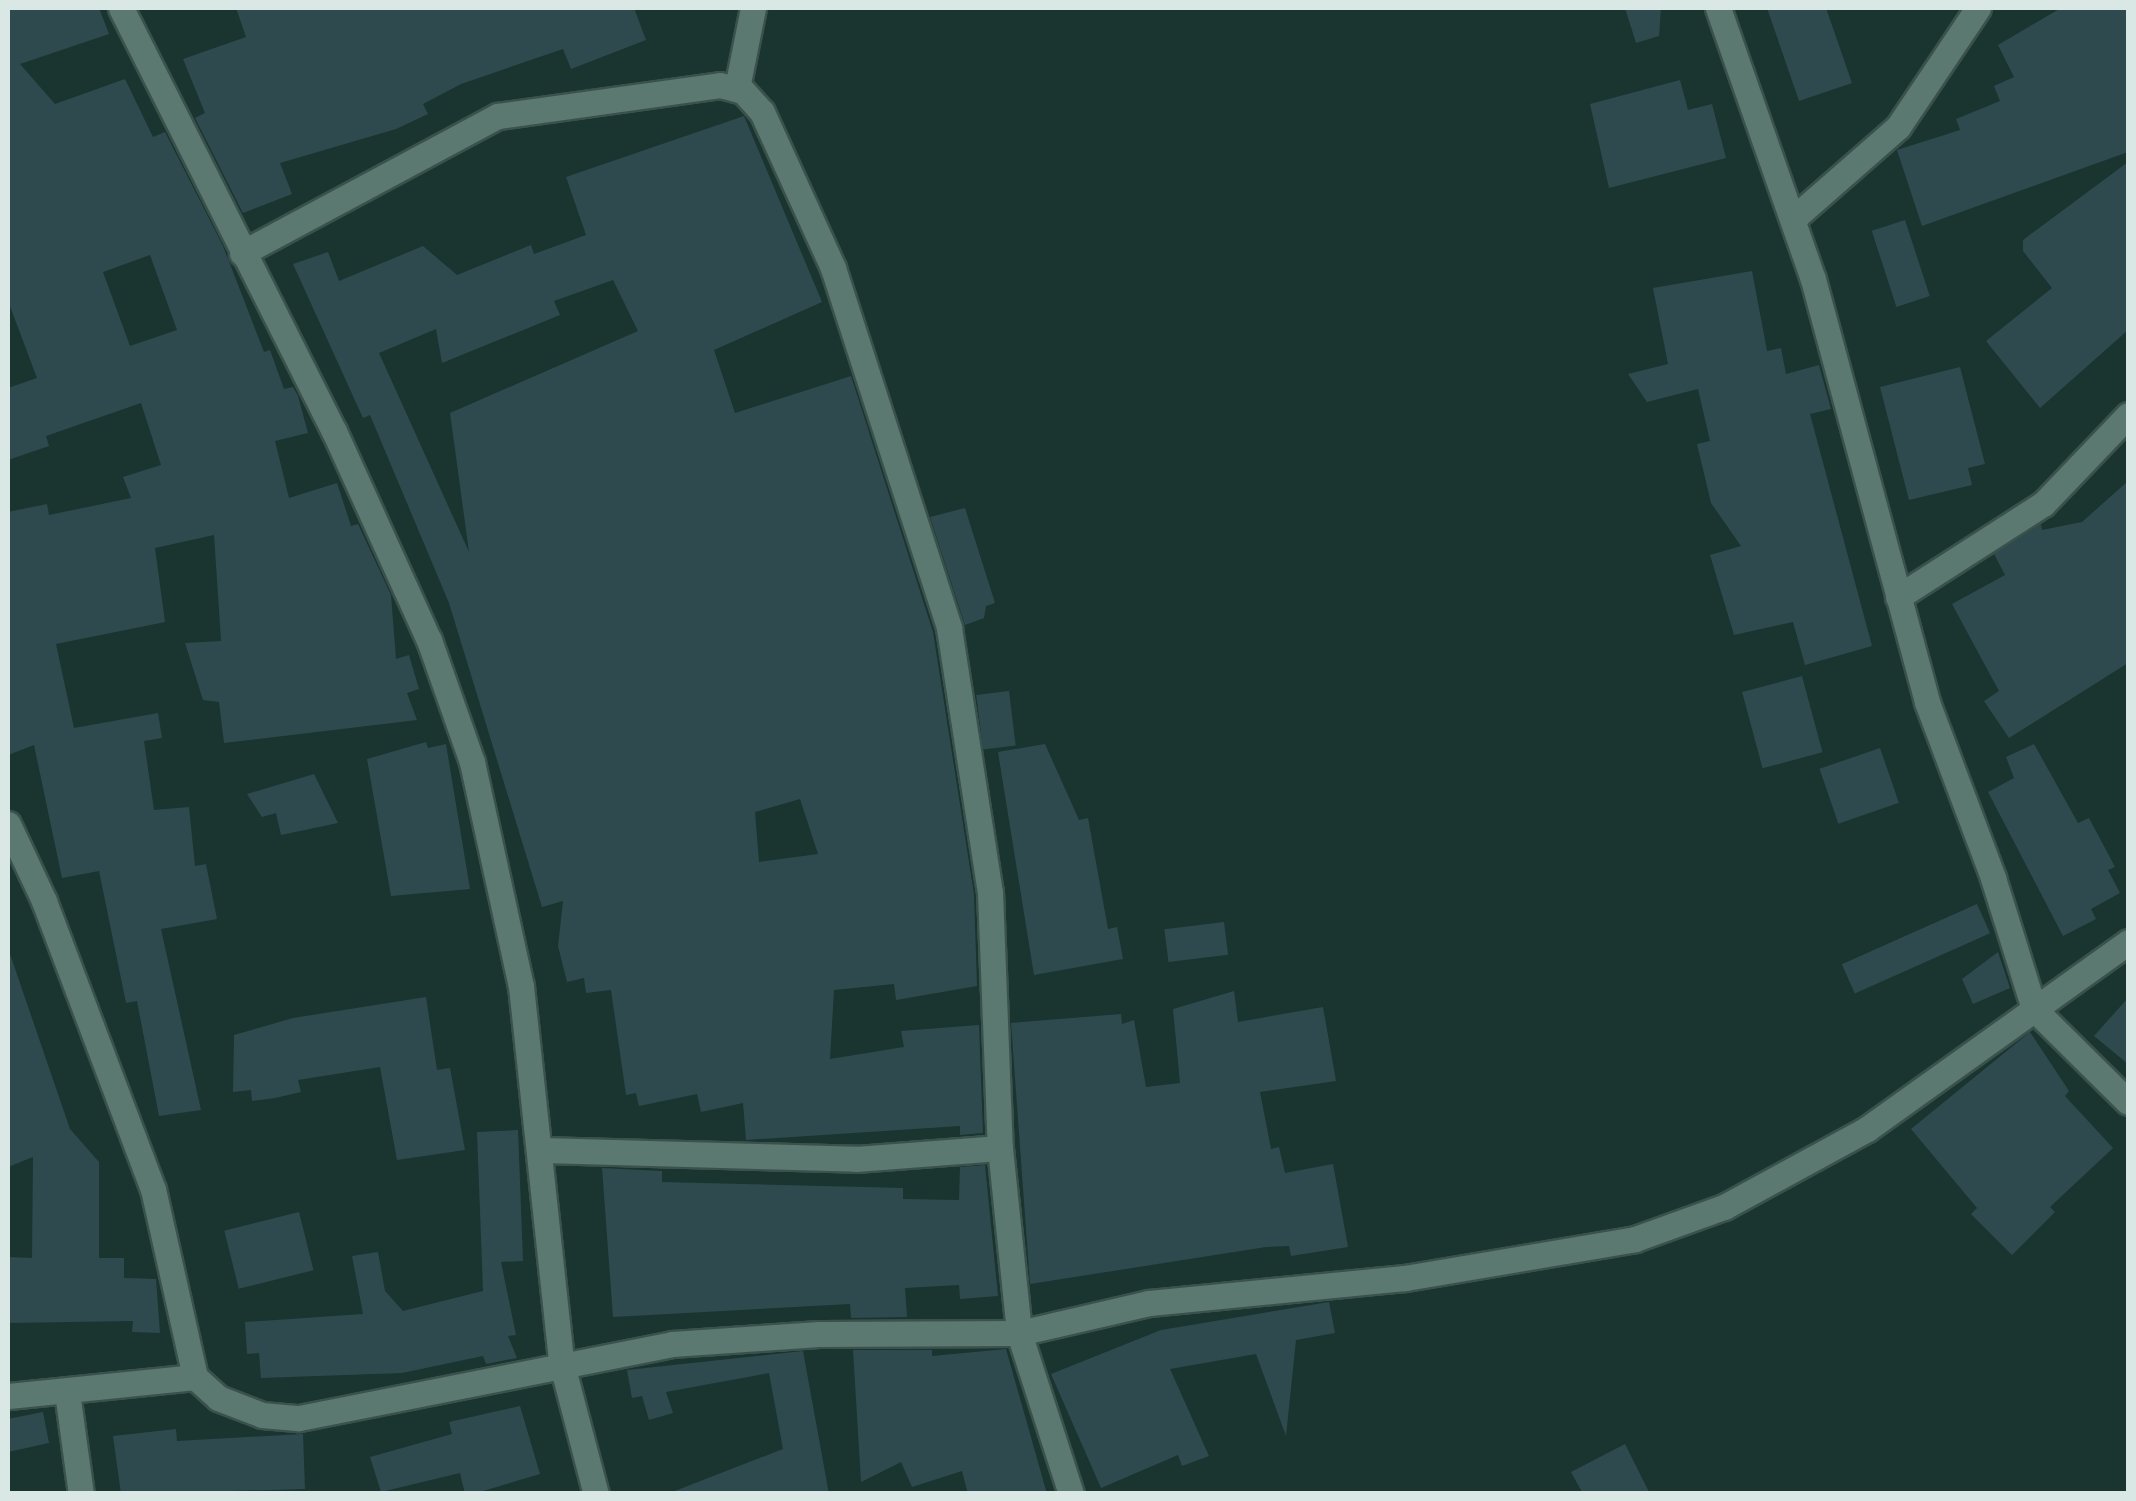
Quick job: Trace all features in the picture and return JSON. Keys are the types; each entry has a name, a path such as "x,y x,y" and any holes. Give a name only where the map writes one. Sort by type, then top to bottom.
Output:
{"street":[{"path":"121,8 334,432 429,640 472,762 504,887 542,1150 561,1361 596,1494"},
{"path":"737,88 753,8"},
{"path":"1718,8 1794,218 1927,702 1993,878 2034,1009 2128,1102"},
{"path":"1794,218 1898,127 1978,8"},
{"path":"242,253 498,116 737,88"},
{"path":"737,88 762,112 833,268 882,403 949,628 990,892 1000,1148 1019,1333 1071,1494"},
{"path":"1898,597 2043,504 2128,415"},
{"path":"8,824 44,902 152,1189 195,1377 218,1398 262,1414 299,1418 561,1361 672,1344 819,1334 1019,1333 1149,1303 1405,1278 1635,1239 1783,1179 1867,1130 2128,942"},
{"path":"542,1150 856,1159 1000,1148"},
{"path":"8,1396 195,1377"},
{"path":"67,1392 81,1494"}],"building":[{"path":"8,8 99,8 109,34 20,64 55,104 125,79 153,137 165,132 223,246 264,352 270,350 284,389 293,387 298,396 308,433 275,441 289,498 337,483 351,526 358,524 391,595 396,659 409,655 419,689 407,693 417,720 224,743 219,702 203,700 185,643 221,641 214,535 155,548 165,622 56,644 74,728 158,713 162,738 144,741 154,810 189,807 195,866 206,864 217,919 161,929 201,1110 159,1116 137,1001 126,1003 99,871 62,878 34,745 8,755 8,512 47,504 49,515 131,498 123,477 161,465 141,403 46,436 49,446 8,460 8,388 37,378 8,301","holes":["150,255 177,330 130,346 103,272"]},
{"path":"236,8 634,8 646,40 571,69 563,49 461,84 423,104 428,114 396,129 280,163 292,194 243,213 195,118 205,113 183,59 246,37"},
{"path":"1625,8 1661,8 1659,36 1636,43"},
{"path":"1767,8 1826,8 1852,83 1799,101"},
{"path":"2061,8 2128,8 2128,152 1922,226 1897,150 1960,130 1956,119 2000,101 1994,86 2014,77 1998,45"},
{"path":"1680,80 1688,110 1712,104 1726,158 1609,188 1590,104"},
{"path":"744,116 822,302 714,350 735,413 851,376 933,632 974,894 977,986 896,1000 894,984 834,990 830,1059 904,1047 901,1031 979,1025 983,1133 960,1135 960,1126 746,1140 743,1103 701,1112 697,1094 639,1106 636,1093 626,1095 611,990 586,993 584,978 567,982 558,946 563,901 542,907 449,603 370,415 363,418 293,264 328,252 339,281 423,246 457,275 531,245 534,254 586,235 566,177","holes":["613,280 638,331 450,413 469,552 379,353 436,329 442,363 560,315 554,301","800,799 818,854 759,862 755,812"]},
{"path":"2128,162 2128,330 2040,408 1986,341 2052,288 2023,251 2023,240"},
{"path":"1905,220 1930,296 1896,307 1872,231"},
{"path":"1752,271 1767,351 1781,348 1786,374 1819,365 1831,409 1810,414 1872,646 1805,665 1793,622 1734,635 1710,555 1741,546 1711,503 1697,444 1710,441 1698,389 1647,402 1628,374 1668,364 1653,288"},
{"path":"1960,367 1985,464 1968,468 1972,485 1909,500 1880,387"},
{"path":"2128,481 2128,663 2009,738 1984,701 1999,691 1952,604 2005,575 1994,554 2041,524 2042,530 2082,522"},
{"path":"965,508 995,603 986,606 984,618 965,625 930,517"},
{"path":"1802,676 1822,752 1763,768 1742,692"},
{"path":"1009,691 1016,746 983,750 976,695"},
{"path":"426,742 428,748 446,744 470,889 391,896 367,759"},
{"path":"1045,744 1079,820 1088,818 1108,929 1117,927 1123,959 1034,975 998,752"},
{"path":"2034,744 2078,823 2089,818 2115,867 2108,870 2120,893 2091,909 2096,919 2063,936 1988,792 2014,778 2006,757"},
{"path":"1880,748 1899,803 1838,824 1819,769"},
{"path":"314,774 338,823 281,835 276,813 262,817 247,794"},
{"path":"1977,904 1990,933 1855,993 1842,964"},
{"path":"1224,922 1228,955 1168,962 1164,929"},
{"path":"1998,952 2010,988 1973,1004 1962,979"},
{"path":"10,954 70,1129 99,1162 99,1258 124,1258 124,1278 156,1279 160,1333 132,1332 133,1321 8,1323 8,1257 32,1258 33,1157 8,1167"},
{"path":"1234,991 1238,1022 1323,1007 1336,1081 1260,1092 1271,1149 1279,1147 1285,1173 1333,1164 1348,1247 1291,1256 1289,1246 1266,1247 1030,1284 1011,1023 1121,1014 1122,1024 1134,1020 1146,1087 1180,1083 1173,1009"},
{"path":"426,997 437,1070 450,1068 465,1150 397,1160 380,1067 298,1080 301,1092 275,1098 252,1101 251,1090 233,1092 234,1035 293,1018"},
{"path":"2128,998 2128,1064 2094,1036"},
{"path":"2030,1032 2069,1091 2065,1096 2113,1148 2050,1207 2055,1212 2012,1255 1971,1214 1977,1208 1911,1129"},
{"path":"518,1130 523,1261 501,1262 516,1335 508,1336 517,1358 486,1364 483,1356 402,1373 261,1378 259,1353 247,1354 245,1322 363,1314 352,1256 378,1252 385,1291 403,1311 483,1291 477,1132"},
{"path":"985,1165 998,1296 960,1299 959,1285 905,1288 907,1317 851,1318 850,1304 613,1317 602,1168 662,1171 662,1182 903,1188 903,1199 959,1200 960,1167"},
{"path":"299,1212 314,1270 239,1289 224,1231"},
{"path":"1329,1302 1335,1333 1296,1340 1286,1436 1256,1354 1170,1369 1209,1456 1182,1466 1178,1455 1101,1488 1051,1374 1161,1330"},
{"path":"1006,1349 1047,1494 968,1494 962,1471 912,1487 901,1462 861,1482 853,1350 932,1350 932,1356"},
{"path":"803,1351 829,1494 667,1494 783,1449 769,1373 666,1392 673,1413 649,1420 642,1396 632,1398 627,1370"},
{"path":"520,1406 540,1474 473,1494 465,1494 460,1473 381,1492 370,1457 452,1434 449,1422"},
{"path":"43,1412 49,1443 8,1452 8,1419"},
{"path":"176,1429 177,1441 303,1434 305,1489 121,1494 113,1436"},
{"path":"1625,1444 1650,1494 1583,1494 1571,1472"}]}
